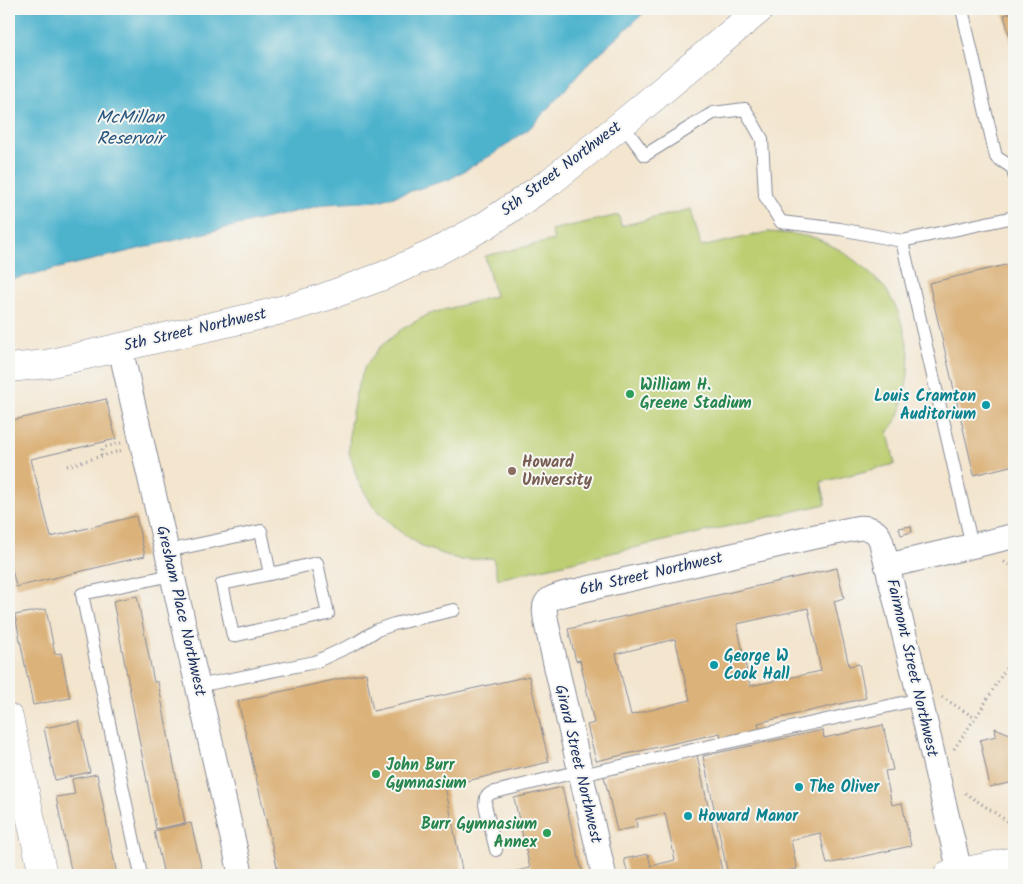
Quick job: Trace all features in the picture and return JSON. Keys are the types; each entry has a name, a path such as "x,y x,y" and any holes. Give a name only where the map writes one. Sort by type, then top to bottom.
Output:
{"main road":[{"name":"5th Street Northwest","path":"9,368 47,364 285,309 347,290 399,269 458,240 550,182 760,9"},
{"name":"5th Street Northwest","path":"9,379 47,364"},
{"path":"9,718 43,875"},
{"path":"954,874 1014,861"}],"street":[{"name":"Gresham Place Northwest","path":"120,347 241,875"},
{"name":"Fairmont Street Northwest","path":"808,538 866,527 880,537 887,566 929,697 954,874"},
{"path":"887,566 1014,536"},
{"name":"6th Street Northwest","path":"553,653 544,612 546,603 551,598 808,538"},
{"name":"Girard Street Northwest","path":"553,653 604,875"}],"lane":[{"path":"962,9 996,158 1013,168 1014,176"},
{"path":"622,124 646,155 713,112 744,109 762,140 766,196 781,222 840,229 902,241 1014,217"},
{"path":"902,241 972,546"},
{"path":"167,551 261,531 270,574"},
{"path":"317,563 328,614 233,636 222,584 270,574 317,563"},
{"path":"141,875 82,594 172,575"},
{"path":"198,686 314,662 356,643 377,630 394,624 454,610"},
{"path":"496,850 484,806 486,797 491,793 929,697"}],"path":[{"path":"101,456 102,450 106,447 127,442"},
{"path":"68,466 128,448"},
{"path":"954,750 1014,655"},
{"path":"929,697 975,718"},
{"path":"961,790 1013,825"}],"green space":[{"name":"William H. Greene Stadium","path":"691,209 701,247 768,232 816,238 842,251 863,267 885,288 896,307 904,329 909,352 905,394 899,416 888,433 895,464 821,482 826,504 498,579 493,558 461,560 425,548 399,531 374,508 358,481 349,452 350,424 356,393 365,366 380,347 402,329 429,314 495,296 485,256 554,240 551,230 619,215 621,226"}],"water":[{"name":"McMillan Reservoir","path":"9,9 648,9 588,64 530,128 495,153 450,179 379,201 326,204 9,280"}],"building":[{"path":"1014,12 1014,54 1004,15"},
{"path":"1014,263 1014,465 974,475 929,283"},
{"path":"106,399 116,439 31,459 51,537 136,516 145,556 16,587 9,555 9,421"},
{"path":"911,526 912,532 901,535 899,528"},
{"name":"George W Cook Hall","path":"837,568 844,598 834,601 849,666 859,664 866,698 758,723 761,734 722,743 720,733 596,761 587,725 594,723 580,660 576,661 568,629","holes":["808,608 821,671 750,686 737,624","675,639 690,700 631,715 616,654"]},
{"path":"137,596 154,682 158,682 185,823 156,829 113,601"},
{"path":"46,609 55,654 61,653 70,698 33,705 15,615"},
{"name":"John Burr Gymnasium","path":"366,673 373,711 529,676 549,762 445,786 463,875 279,875 238,701"},
{"path":"79,721 90,772 55,780 44,728"},
{"name":"The Oliver","path":"883,725 893,770 885,771 892,805 902,803 911,846 827,864 820,833 791,840 797,869 766,875 728,875 703,756 823,730 824,738"},
{"path":"1014,727 1014,782 990,787 980,740 996,736 995,728 1010,734"},
{"name":"Howard Manor","path":"697,755 723,875 628,875 624,859 648,854 651,866 675,860 665,813 636,819 637,827 617,831 604,776"},
{"path":"97,774 117,875 72,875 56,797 75,794 72,779"},
{"name":"Burr Gymnasium Annex","path":"562,787 583,875 500,875 530,868 514,798"},
{"path":"191,823 203,875 164,875 154,831"}],"place":[{"name":"William H. Greene Stadium","path":"630,394"},
{"name":"Louis Cramton Auditorium","path":"986,405"},
{"name":"Howard University","path":"512,471"},
{"name":"George W Cook Hall","path":"714,665"},
{"name":"John Burr Gymnasium","path":"376,774"},
{"name":"The Oliver","path":"799,787"},
{"name":"Howard Manor","path":"688,816"},
{"name":"Burr Gymnasium Annex","path":"547,833"}]}
